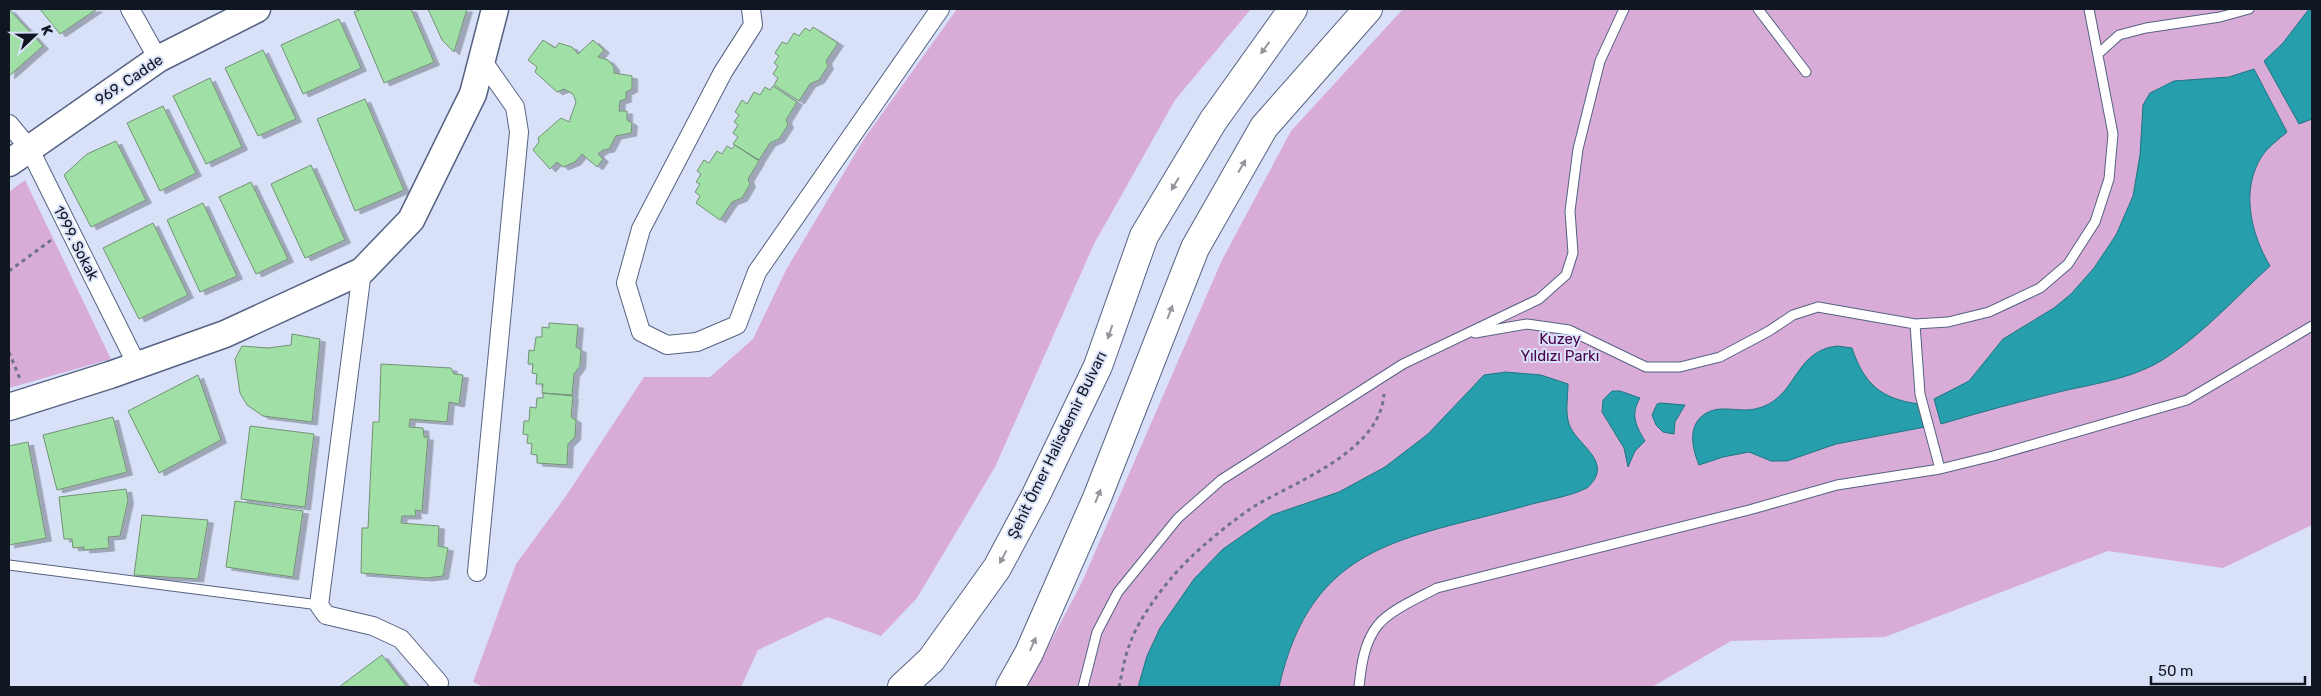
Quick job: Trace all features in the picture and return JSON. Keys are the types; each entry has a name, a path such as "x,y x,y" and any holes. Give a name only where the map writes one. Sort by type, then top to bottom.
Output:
{"highway":[{"name":"Şehit Ömer Halisdemir Bulvarı","path":"902,687 931,660 997,568 1036,495 1098,366 1144,236 1213,121 1293,9"},
{"path":"1010,687 1029,653 1098,498 1195,248 1264,127 1368,9"}],"street":[{"path":"130,9 158,59"},
{"name":"969. Cadde","path":"19,156 158,59 257,9"},
{"path":"19,404 225,334 362,271 412,220 473,94 495,9"},
{"path":"751,9 753,25 723,72 641,229 626,283 641,332 666,345 697,342 737,325 757,272 940,9"},
{"path":"477,572 519,132 515,107 482,60"},
{"name":"1999. Sokak","path":"9,124 19,156 68,227 137,365"},
{"path":"362,271 319,605 326,615 373,626 401,639 438,683"}],"lane":[{"path":"1083,687 1097,632 1118,592 1178,518 1221,480 1402,364 1539,298 1566,275 1573,254 1570,211 1578,149 1600,62 1624,9"},
{"path":"1758,9 1806,72"},
{"path":"1465,334 1527,324 1569,330 1646,367 1680,367 1720,356 1769,331 1793,315 1818,307 1915,324 1948,322 1989,312 2040,288 2068,264 2095,222 2109,179 2113,134 2089,9"},
{"path":"2098,54 2119,35 2146,28 2220,17 2249,9"},
{"path":"1915,324 1920,394 1940,469"},
{"path":"1358,687 1362,658 1378,625 1401,607 1437,588 1749,510 1837,485 1940,469 1992,456 2187,400 2312,326"},
{"path":"9,565 319,605"}],"path":[{"path":"9,271 68,227"},
{"path":"9,352 19,404"},
{"path":"1119,687 1129,646 1150,606 1191,557 1256,506 1330,465 1372,429 1383,406 1385,376"}],"green space":[{"path":"957,9 1251,9 1175,100 1094,244 995,467 917,598 881,636 828,617 758,650 741,687 484,687 473,682 516,564 566,496 644,377 710,377 753,339 786,270 864,139"},
{"name":"Kuzey Yıldızı Parkı","path":"1403,9 2312,9 2312,525 2223,568 2108,551 1885,637 1731,641 1652,687 1027,687 1082,582 1222,260 1291,131"},
{"path":"25,180 111,359 9,388 9,192"}],"water":[{"path":"2309,9 2312,9 2312,119 2299,124 2264,61 2283,43"},
{"path":"2254,69 2287,132 2270,146 2262,156 2255,169 2251,183 2250,197 2253,226 2270,266 2181,347 2143,370 2116,379 2063,391 1941,424 1934,399 1969,381 2003,339 2054,308 2071,294 2094,268 2116,235 2133,196 2140,155 2143,105 2150,93 2174,81 2229,77"},
{"path":"1837,346 1852,348 1868,380 1884,394 1906,402 1919,404 1925,427 1836,444 1787,461 1771,461 1749,452 1723,457 1699,465 1695,453 1693,434 1696,423 1700,418 1713,410 1748,410 1769,404 1780,396 1811,357 1822,350"},
{"path":"1506,372 1541,375 1568,384 1567,409 1569,424 1596,462 1595,479 1587,488 1565,496 1440,528 1402,540 1369,555 1339,575 1314,602 1294,639 1279,687 1138,687 1147,656 1160,628 1194,579 1223,549 1272,515 1339,492 1385,467 1428,434 1484,375"},
{"path":"1612,391 1620,391 1640,398 1635,410 1635,420 1645,441 1635,451 1628,467 1624,448 1602,412 1603,400"},
{"path":"1657,404 1685,405 1675,422 1674,434 1663,432 1656,425 1652,415"}],"building":[{"path":"9,9 43,46 9,76"},
{"path":"40,9 97,9 60,34"},
{"path":"362,9 411,9 434,62 384,83 354,12"},
{"path":"428,9 467,9 454,52 442,40"},
{"path":"339,19 361,68 303,94 281,45"},
{"path":"813,27 838,43 826,61 828,66 819,80 810,84 799,101 774,85 778,78 773,74 778,66 774,63 779,56 775,53 782,42 787,44 794,33 799,36 805,28 810,31"},
{"path":"543,40 555,48 559,43 572,47 578,54 593,40 604,50 598,57 608,60 614,67 614,73 632,76 632,89 626,92 626,99 620,101 619,111 627,111 627,120 632,123 631,133 616,136 609,149 603,150 598,154 603,159 597,167 582,154 575,162 563,167 557,162 550,169 533,150 539,142 538,138 561,118 569,122 576,102 573,94 564,89 557,92 535,72 537,67 528,60"},
{"path":"263,50 296,119 258,136 225,68"},
{"path":"210,78 242,147 206,164 173,96"},
{"path":"773,86 797,102 786,120 788,125 779,139 770,143 759,160 733,144 738,137 733,133 738,125 734,122 739,115 735,112 742,100 747,104 754,92 760,95 765,87 770,90"},
{"path":"365,99 404,190 355,211 317,119"},
{"path":"163,106 196,173 160,191 127,123"},
{"path":"116,141 146,200 91,227 64,175 87,154"},
{"path":"735,145 759,161 748,179 750,184 742,198 732,202 720,220 696,203 700,196 695,192 700,184 696,182 701,174 697,171 704,160 709,163 717,151 722,154 727,146 732,149"},
{"path":"311,165 345,240 305,258 271,184"},
{"path":"251,182 288,259 256,274 219,197"},
{"path":"203,203 237,276 200,292 167,220"},
{"path":"153,223 188,295 139,319 103,248"},
{"path":"549,323 578,325 576,347 581,350 580,366 574,374 572,395 542,393 543,384 536,384 537,374 532,373 533,364 528,364 529,350 534,351 536,337 542,337 542,327 549,328"},
{"path":"292,334 320,339 312,422 263,416 247,405 240,393 235,359 242,346 268,348 291,345"},
{"path":"381,364 451,368 454,374 463,375 459,404 449,402 447,422 410,419 409,427 423,428 424,437 428,437 422,511 415,510 416,516 402,516 401,523 439,526 438,546 448,548 443,576 427,578 361,573 362,528 368,528 373,422 379,422"},
{"path":"198,375 221,440 159,473 128,411"},
{"path":"543,393 573,396 571,417 576,420 575,437 568,444 567,465 537,463 537,455 531,454 532,444 527,443 528,435 523,434 524,421 529,421 530,407 536,408 537,398 543,398"},
{"path":"113,417 127,472 57,490 43,435"},
{"path":"250,426 314,434 305,507 241,499"},
{"path":"28,442 46,538 9,545 9,446"},
{"path":"126,489 128,500 120,536 108,537 109,548 84,550 84,547 73,548 72,539 64,539 59,497"},
{"path":"235,501 303,511 293,577 226,567"},
{"path":"142,515 208,520 198,579 134,575"},
{"path":"382,655 407,687 339,687"}]}
